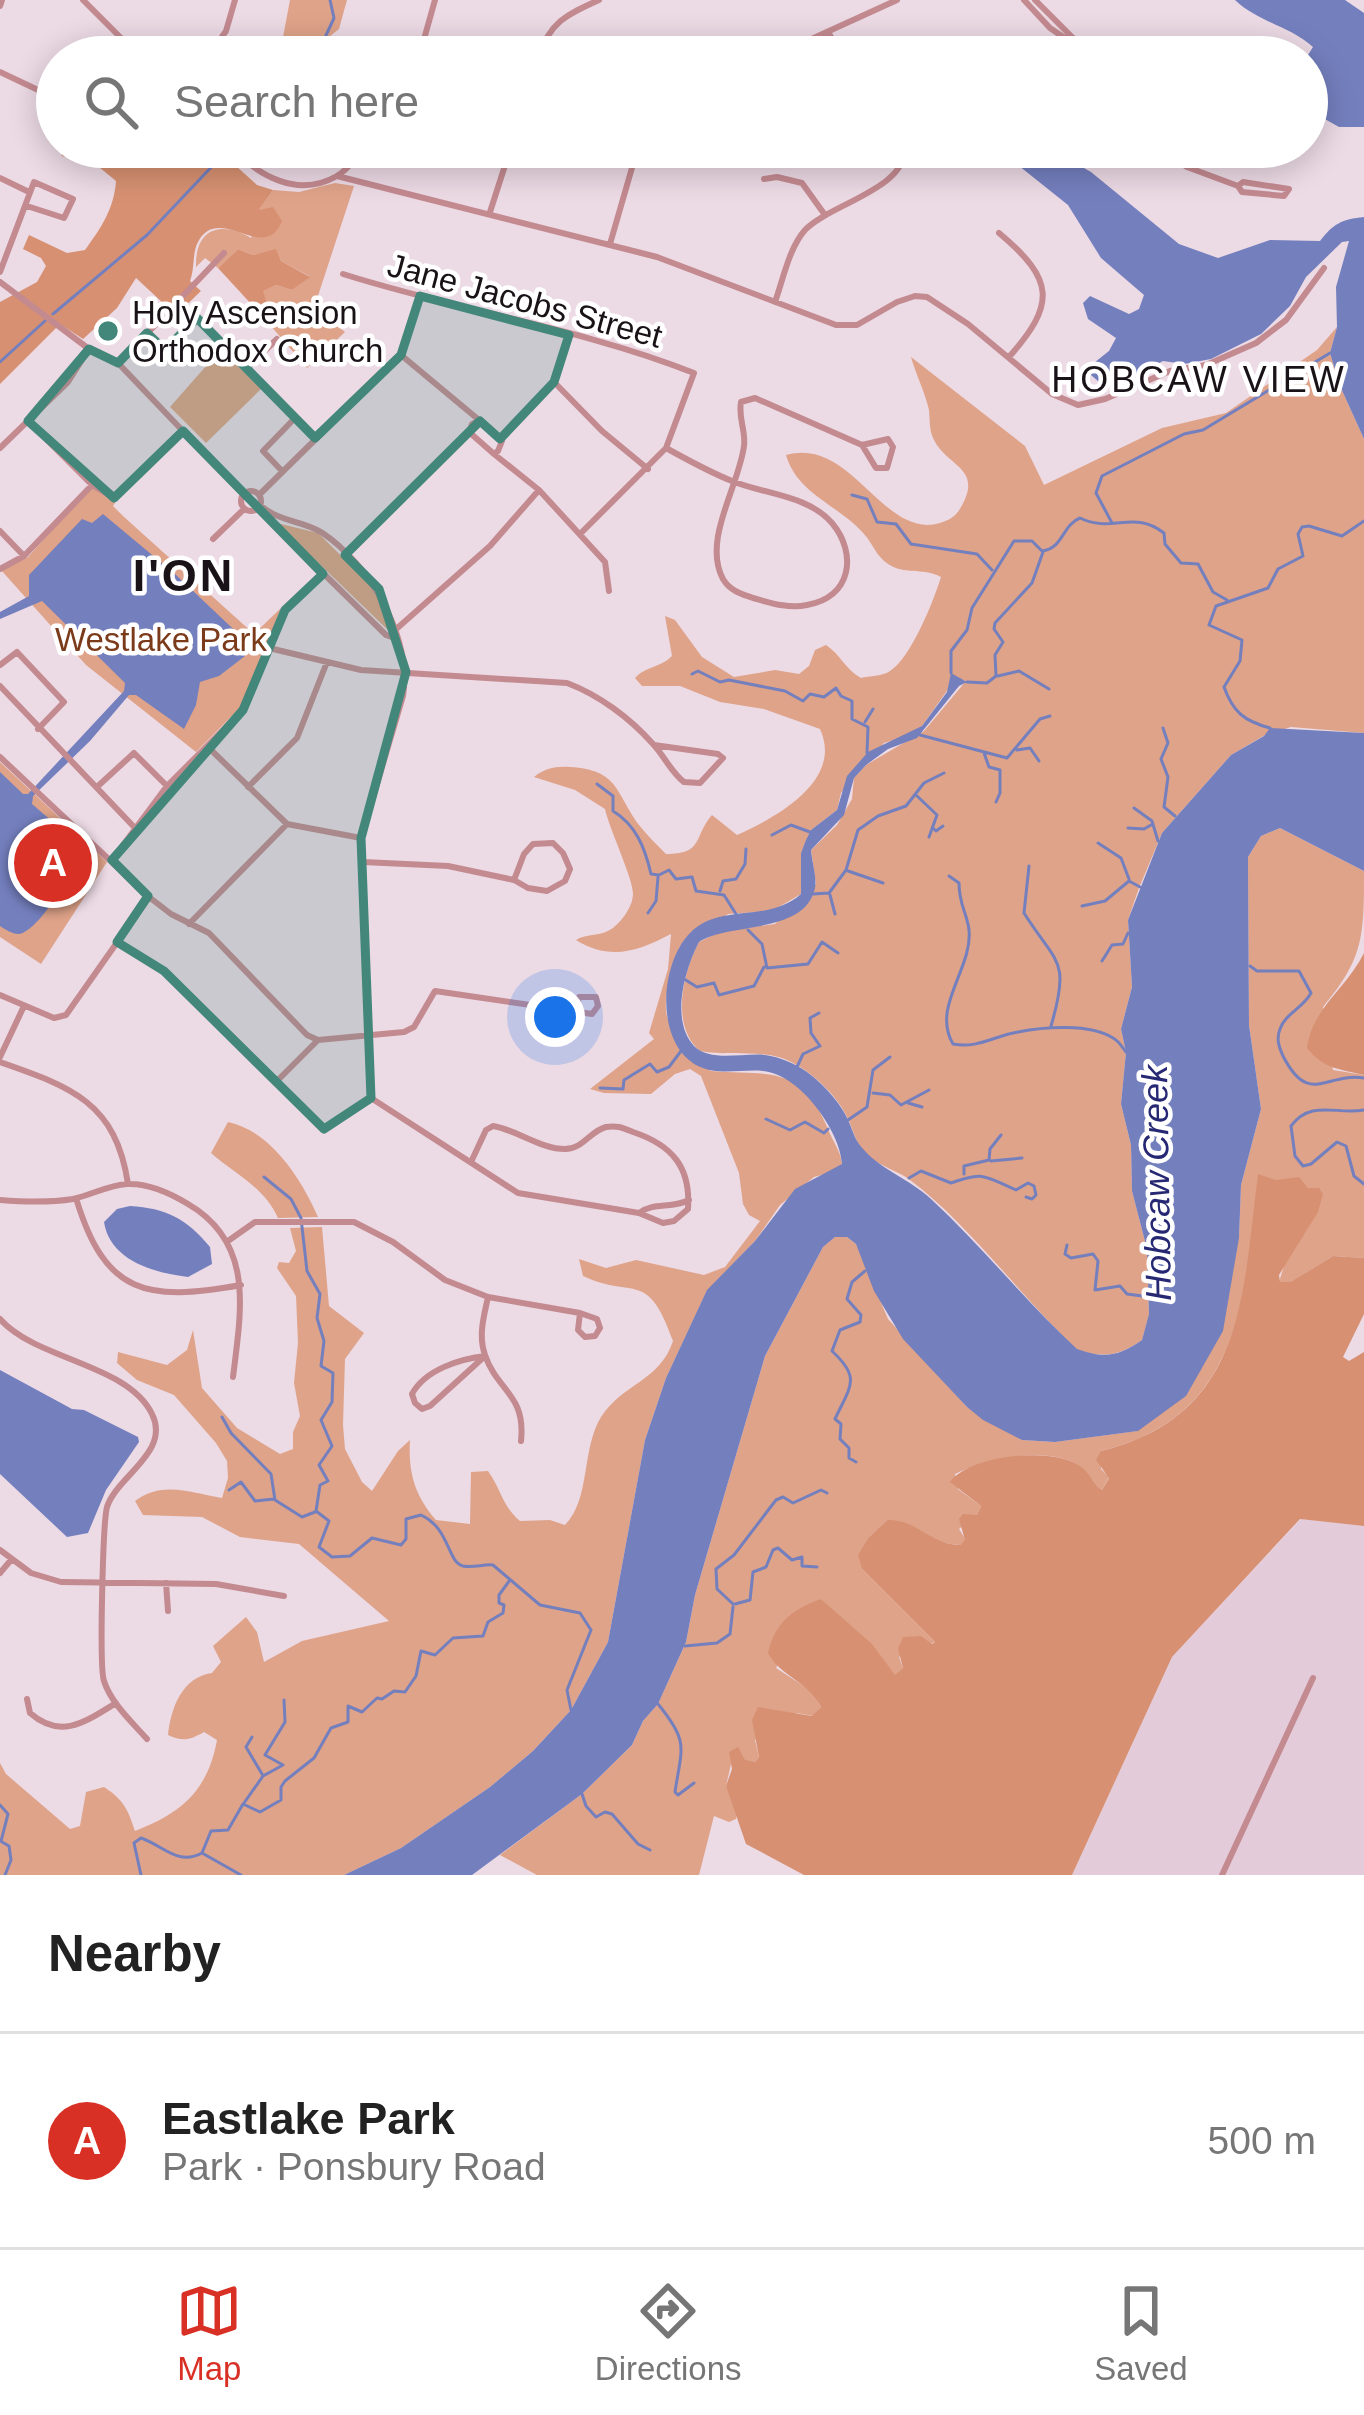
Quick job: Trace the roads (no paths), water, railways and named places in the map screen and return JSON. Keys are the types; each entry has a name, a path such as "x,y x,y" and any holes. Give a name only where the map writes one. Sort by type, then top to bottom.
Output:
{"street":[{"path":"83,0 119,36"},
{"path":"223,36 236,0"},
{"path":"425,36 435,0"},
{"path":"546,36 559,19 599,0"},
{"path":"819,36 897,0"},
{"path":"1024,0 1062,36"},
{"path":"1035,0 1071,36"},
{"path":"828,32 831,36"},
{"path":"0,72 36,89"},
{"path":"253,168 294,184 337,176 657,256 844,326 857,325 915,296 927,297 968,323 1067,402 1078,405 1105,399 1170,371 1207,365 1256,344 1286,320 1324,268"},
{"path":"337,176 345,168"},
{"path":"490,212 504,168"},
{"path":"610,244 632,168"},
{"path":"775,302 797,242 808,227 900,168"},
{"path":"1190,168 1238,186 1241,192 1284,196 1288,189 1243,182 1238,186"},
{"path":"0,178 30,192"},
{"path":"764,179 802,183 825,215"},
{"path":"0,272 34,182 73,199 62,218 27,206"},
{"path":"999,232 1034,268 1044,305 1034,328 1007,358"},
{"path":"118,364 224,253"},
{"name":"Jane Jacobs Street","path":"343,274 633,349 694,373 667,448"},
{"path":"0,282 89,349 118,364 244,494 244,508"},
{"path":"420,296 401,355 259,495 259,507 386,635 395,634 490,546 538,490"},
{"path":"178,299 316,438"},
{"path":"147,333 166,350 197,318"},
{"path":"500,439 554,382 569,335"},
{"path":"247,368 277,339"},
{"path":"0,448 68,382 89,349"},
{"path":"401,355 500,439 501,448 494,454"},
{"path":"554,382 648,470"},
{"path":"580,534 667,448 736,483 799,501 828,518 846,542 844,584 831,597 807,605 778,605 735,592 724,581 717,550 736,483 745,444 738,417 741,402 747,397 862,446 876,468 886,469 891,442 882,439 862,446"},
{"path":"282,471 263,451 296,418"},
{"path":"345,555 479,420"},
{"path":"28,421 92,484 114,498 183,431"},
{"path":"469,432 538,490 605,562 609,591"},
{"path":"0,569 24,556 92,484"},
{"path":"244,494 259,495"},
{"path":"213,539 244,508 259,507 278,520 319,531 379,589 406,672 361,838 371,1098"},
{"path":"0,531 24,556"},
{"path":"112,860 167,786 243,710 287,607 323,574"},
{"path":"269,648 361,670 567,682 592,692 654,745 684,782 700,784 723,758 654,745"},
{"path":"0,665 17,652 64,702 38,729"},
{"path":"248,787 298,738 327,662"},
{"path":"0,686 135,828"},
{"path":"207,746 287,824 361,838"},
{"path":"98,787 134,753 167,786"},
{"path":"0,757 149,897 208,933 307,1035 318,1040 367,1037 414,1027 435,991 576,1011"},
{"path":"189,924 287,824"},
{"path":"362,862 448,866 547,891 565,881 569,869 553,842 533,844 514,880"},
{"path":"0,995 54,1018 66,1015 149,897"},
{"path":"118,942 164,970 324,1129 371,1098"},
{"path":"24,1006 0,1059 87,1100 110,1124 122,1149 128,1184"},
{"path":"277,1082 318,1040"},
{"path":"371,1098 471,1162 518,1192 639,1214 655,1222 674,1221 685,1214 688,1200 683,1170 660,1142 617,1126 599,1128 579,1146 565,1149 493,1126 486,1130 471,1162"},
{"path":"0,1200 38,1203 128,1184 165,1191 203,1213 228,1241 241,1285 233,1377"},
{"path":"76,1198 87,1235 104,1264 135,1286 170,1294 241,1285"},
{"path":"639,1214 647,1207 671,1207 688,1200"},
{"path":"228,1241 255,1222 354,1222 393,1242 445,1280 488,1297 580,1312 597,1319 600,1328 595,1336 585,1337 578,1330 580,1312"},
{"path":"488,1297 481,1326 485,1357 518,1402 521,1441"},
{"path":"0,1319 31,1344 82,1362 141,1398 151,1411 156,1433 152,1445 115,1491 106,1512 103,1679 116,1703 147,1739"},
{"path":"485,1357 430,1406 415,1403 412,1394 417,1384 446,1366 485,1357"},
{"path":"0,1550 46,1580 216,1584 284,1596"},
{"path":"0,1573 11,1560"},
{"path":"166,1583 168,1611"},
{"path":"1222,1875 1313,1678"},
{"path":"27,1699 29,1713 58,1728 81,1725 116,1703"}],"water":[{"path":"1235,0 1345,0 1364,13 1364,127 1339,127 1328,121 1328,36 1297,36"},
{"path":"1022,168 1084,168 1179,244 1218,258 1270,240 1320,241 1339,223 1364,217 1364,439 1330,353 1337,327 1336,287 1349,241 1342,242 1306,277 1290,306 1261,334 1211,359 1184,364 1163,361 1118,385 1098,381 1085,370 1109,351 1116,338 1088,319 1083,303 1090,296 1129,314 1139,309 1144,295 1101,258 1068,205"},
{"name":"Westlake Park","path":"103,514 247,642 245,656 219,676 200,682 196,705 184,729 136,695 129,695 33,796 32,804 58,827 72,857 61,889 44,914 16,934 0,926 0,772 28,794 124,691 125,683 42,601 0,619 0,612 29,596 29,575 82,519 92,523"},
{"name":"Hobcaw Creek","path":"951,673 967,682 917,738 888,749 854,778 844,815 811,850 815,888 808,903 782,920 699,942 682,994 687,1035 694,1046 709,1054 771,1056 807,1072 836,1100 865,1151 931,1199 1077,1349 1104,1355 1126,1350 1142,1340 1149,1314 1147,1249 1132,1191 1131,1145 1121,1104 1126,1052 1121,1029 1132,987 1128,920 1162,833 1231,755 1270,728 1364,733 1364,871 1280,828 1261,836 1248,857 1249,1025 1261,1109 1241,1185 1239,1238 1223,1331 1186,1396 1138,1431 1055,1442 1022,1440 967,1407 903,1339 874,1291 856,1244 847,1237 835,1237 823,1247 765,1356 695,1595 686,1642 658,1704 632,1745 582,1794 472,1875 344,1875 401,1848 533,1751 571,1710 608,1642 645,1440 666,1378 707,1290 755,1241 795,1189 842,1164 826,1120 790,1082 763,1071 706,1069 684,1055 668,1023 672,964 690,933 702,924 774,908 801,894 801,853 806,840 811,830 837,810 847,776 868,752 922,726 947,692"},
{"path":"130,1206 165,1212 184,1222 210,1247 212,1264 188,1277 136,1263 115,1246 104,1222 117,1209"},
{"path":"0,1370 72,1409 84,1410 138,1437 106,1490 88,1533 67,1537 0,1474"}],"waterway":[{"path":"326,36 334,18 330,0"},
{"path":"53,314 147,235 210,168"},
{"path":"0,362 46,320"},
{"path":"1112,523 1096,493 1102,476 1184,434 1203,430 1330,353"},
{"path":"852,495 867,499 877,522 896,524 911,544 977,554 992,570"},
{"path":"951,673 951,651 1014,541 1032,541 1042,551 1049,549 1080,518 1153,526 1164,533 1165,544 1181,563 1198,564 1213,592 1227,600"},
{"path":"1270,728 1241,714 1227,696 1224,687 1240,661 1242,640 1209,625 1216,606 1268,588 1278,569 1303,556 1298,534 1302,527 1342,536 1364,521"},
{"path":"967,682 987,683 996,676 995,655 1003,642 995,623 1032,583 1043,552"},
{"path":"692,674 698,671 720,682 785,691 803,701 810,694 824,697 836,688 852,701 852,719 868,727 867,753"},
{"path":"998,676 1019,671 1049,689"},
{"path":"865,722 873,709"},
{"path":"920,735 1007,758 1040,719 1050,716"},
{"path":"1163,728 1168,743 1161,759 1168,777 1164,807 1175,816"},
{"path":"1017,750 1030,748 1039,761"},
{"path":"984,753 989,767 1000,770 996,802"},
{"path":"813,894 829,893 846,870 858,830 906,806 924,783 944,773"},
{"path":"597,784 613,796 613,811 638,838 651,874 669,870 676,879 692,877 696,891 724,895 736,914"},
{"path":"917,796 937,815 929,837"},
{"path":"1134,808 1152,821 1158,841"},
{"path":"772,835 791,825 810,832"},
{"path":"1128,828 1151,825"},
{"path":"933,828 943,826"},
{"path":"1098,843 1121,858 1129,879"},
{"path":"720,891 723,881 736,879 745,864 746,849"},
{"path":"1029,866 1024,913 1052,953 1060,974 1051,1026"},
{"path":"848,871 883,883"},
{"name":"Hobcaw Creek","path":"949,876 959,883 969,930 947,1016 953,1044 1066,1028 1103,1033 1126,1052"},
{"path":"648,913 656,901 658,877"},
{"path":"1082,906 1105,901 1129,881 1140,887"},
{"path":"830,895 835,914"},
{"path":"748,930 762,944 767,968 808,964 822,942 838,953"},
{"path":"1102,961 1112,945 1123,944 1128,933"},
{"path":"1250,966 1257,971 1299,971 1311,993 1286,1019 1278,1036 1283,1056 1301,1080 1319,1084 1364,1078"},
{"path":"684,979 697,987 714,983 719,995 754,986 764,967"},
{"path":"797,1067 803,1054 820,1046 811,1033 810,1018 819,1013"},
{"path":"600,1088 623,1089 624,1080 650,1064 657,1072 669,1067 681,1051"},
{"path":"848,1120 867,1107 873,1070 890,1057"},
{"path":"873,1093 890,1095 901,1105 929,1090"},
{"path":"908,1103 922,1107"},
{"path":"1364,1110 1316,1110 1291,1126 1295,1156 1303,1166 1337,1142 1346,1146 1354,1176 1364,1184"},
{"path":"766,1119 790,1130 805,1122 824,1133 828,1129"},
{"path":"964,1174 964,1166 989,1160 990,1149 1001,1135"},
{"path":"991,1161 1022,1158"},
{"path":"909,1178 921,1171 951,1183 984,1177 1016,1190 1028,1183 1036,1195 1026,1197"},
{"path":"264,1177 291,1199 301,1218 307,1271 320,1294 321,1366 333,1373 332,1402 321,1420 332,1446 319,1465 328,1481 320,1485 316,1511 329,1521 319,1547 332,1557 350,1556 372,1538 401,1545 406,1539 406,1519 421,1515 438,1528 458,1563 493,1565 540,1605 580,1613 591,1630 567,1690 571,1710"},
{"name":"Hobcaw Creek","path":"1067,1245 1065,1254 1071,1258 1093,1254 1098,1261 1095,1290 1120,1286 1127,1294 1150,1297"},
{"path":"856,1462 849,1458 849,1448 840,1439 841,1424 835,1419 849,1390 850,1375 832,1351 840,1330 860,1322 861,1315 847,1299 852,1282 865,1271"},
{"path":"222,1417 231,1433 271,1474 275,1500 302,1517 315,1512"},
{"path":"229,1490 241,1482 255,1501 274,1499"},
{"path":"733,1604 717,1589 716,1569 734,1555 776,1500 783,1497 793,1503 821,1490 827,1493"},
{"path":"735,1604 750,1600 753,1572 766,1567 773,1550 778,1548 792,1560 802,1557 802,1566 817,1567"},
{"path":"202,1853 211,1831 228,1830 243,1804 260,1812 281,1800 285,1781 314,1758 331,1728 348,1722 348,1706 362,1712 377,1698 405,1692 416,1676 421,1651 435,1655 453,1638 483,1636 488,1622 503,1613 499,1595 510,1580"},
{"path":"685,1646 717,1643 730,1634 733,1607"},
{"path":"244,1803 263,1776 283,1765 265,1755 285,1722 284,1700"},
{"path":"658,1704 681,1745 675,1792 678,1795 694,1783"},
{"path":"252,1737 246,1747 262,1774"},
{"path":"582,1794 596,1817 612,1814 638,1844 650,1850"},
{"path":"0,1805 8,1814 1,1841"},
{"path":"141,1875 134,1843 141,1838 178,1856 202,1853 241,1875"},
{"path":"2,1842 9,1846 11,1860 5,1875"}],"place":[{"name":"Holy Ascension Orthodox Church","path":"108,331"},
{"name":"Eastlake Park","path":"53,863"}],"district":[{"name":"HOBCAW VIEW","path":"1199,379"},
{"name":"I'ON","path":"184,575"}]}
